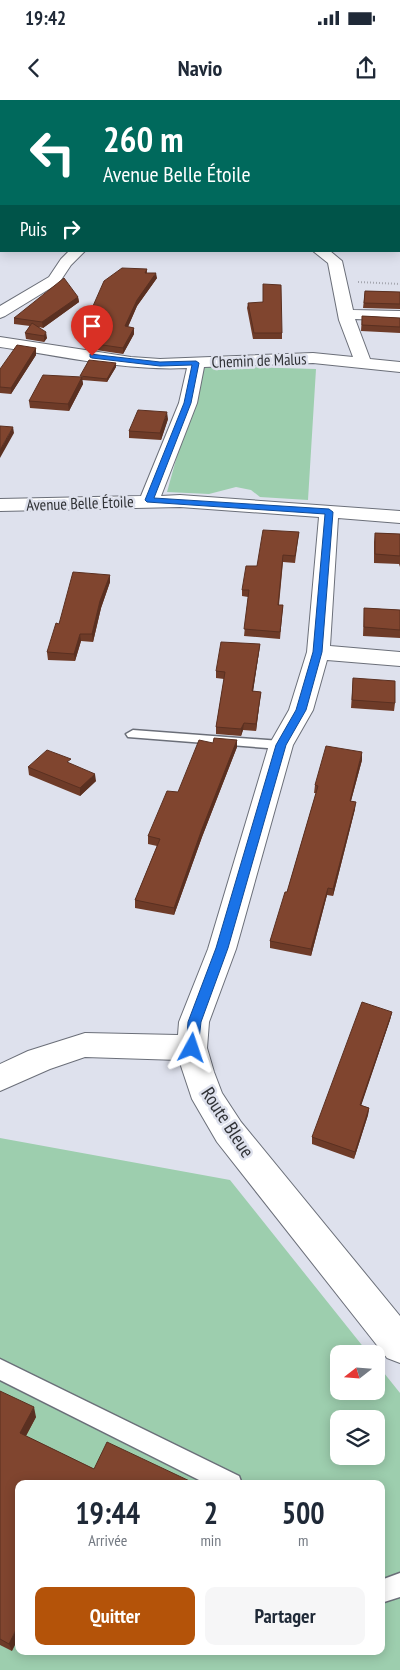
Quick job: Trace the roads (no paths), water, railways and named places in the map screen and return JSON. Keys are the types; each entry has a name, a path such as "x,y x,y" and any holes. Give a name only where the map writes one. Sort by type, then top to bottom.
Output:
{"street":[{"path":"0,313 54,280 66,262 77,252"},
{"path":"321,252 335,262 352,338 363,362"},
{"path":"346,314 400,316"},
{"name":"Chemin de Malus","path":"0,342 131,362 160,364 254,358 313,358 400,367"},
{"path":"149,500 188,403 196,363"},
{"name":"Avenue Belle Étoile","path":"0,505 149,500 400,517"},
{"name":"Route Bleue","path":"329,512 318,652 301,710 281,745 222,948 194,1022 192,1048 208,1099 229,1132 400,1345"},
{"path":"318,652 400,659"},
{"path":"0,1078 39,1060 85,1045 117,1044 192,1048"}],"lane":[{"path":"133,734 281,745"},
{"path":"0,1368 223,1480"},
{"path":"385,1591 400,1585"}]}
